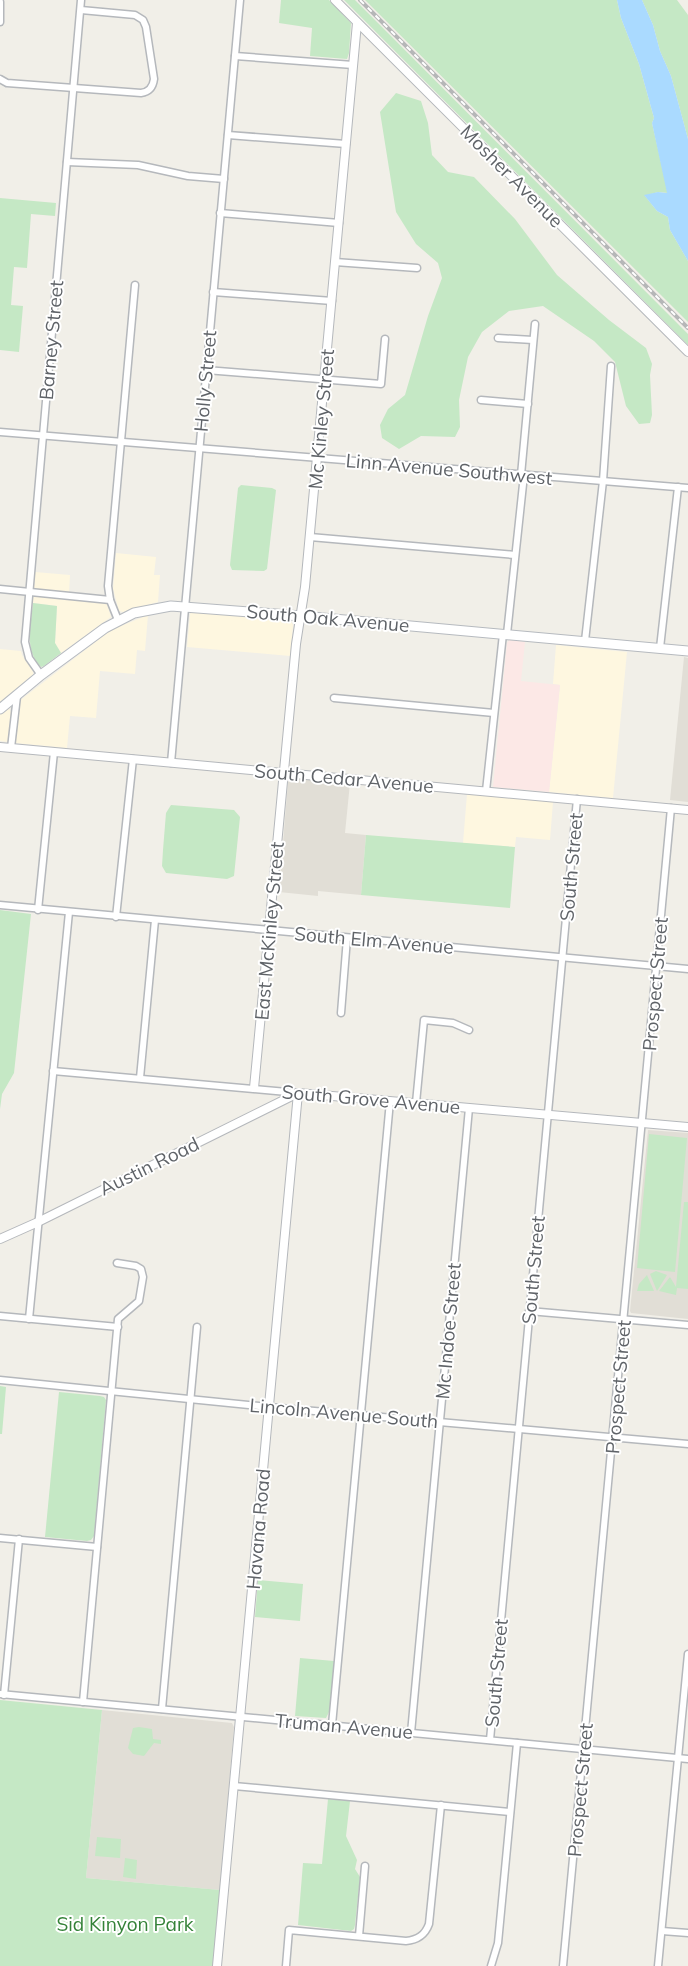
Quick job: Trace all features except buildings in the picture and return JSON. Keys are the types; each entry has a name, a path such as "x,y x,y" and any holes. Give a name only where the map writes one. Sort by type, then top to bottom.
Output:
{"main road":[{"name":"South Oak Avenue","path":"0,709 41,675 118,620 157,608 185,606 688,651"}],"street":[{"name":"Barney Street","path":"41,675 26,652 25,642 81,0"},
{"name":"Holly Street","path":"171,762 240,0"},
{"name":"Mosher Avenue","path":"335,0 688,352"},
{"path":"0,2 0,22"},
{"path":"0,79 7,83 141,94 152,87 154,79 146,27 143,20 135,15 80,10"},
{"name":"Mc Kinley Street","path":"284,773 296,644 310,537 357,23"},
{"path":"235,56 354,65"},
{"path":"228,135 346,144"},
{"path":"67,162 138,165 188,176 224,179"},
{"path":"220,213 339,222"},
{"path":"335,262 416,268"},
{"path":"118,620 110,600 108,586 135,285"},
{"path":"213,292 332,301"},
{"path":"486,791 494,713 515,555 533,340 536,324"},
{"path":"498,338 533,340"},
{"path":"206,370 381,384 385,339"},
{"path":"586,641 603,481 611,366"},
{"path":"482,400 528,404"},
{"name":"Linn Avenue Southwest","path":"0,432 688,488"},
{"path":"660,648 678,487"},
{"path":"310,537 515,555"},
{"path":"0,589 110,600"},
{"path":"11,748 16,696"},
{"path":"334,698 494,713"},
{"name":"South Cedar Avenue","path":"0,747 688,810"},
{"path":"38,910 54,752"},
{"path":"116,917 133,759"},
{"name":"East McKinley Street","path":"254,1088 284,773"},
{"name":"South Street","path":"490,1740 577,800"},
{"name":"Prospect Street","path":"563,1966 671,808"},
{"name":"South Elm Avenue","path":"0,905 688,969"},
{"path":"29,1319 69,912"},
{"path":"140,1078 155,920"},
{"path":"340,1013 348,938"},
{"path":"416,1103 424,1020 453,1023 469,1030"},
{"name":"South Grove Avenue","path":"53,1071 688,1127"},
{"name":"Austin Road","path":"0,1239 298,1093"},
{"name":"Havana Road","path":"217,1966 298,1093"},
{"path":"332,1725 390,1101"},
{"name":"Mc Indoe Street","path":"411,1733 469,1108"},
{"path":"83,1702 118,1319 139,1301 143,1277 143,1273 138,1267 116,1264"},
{"path":"529,1311 688,1325"},
{"path":"0,1316 118,1327"},
{"path":"162,1709 197,1327"},
{"name":"Lincoln Avenue South","path":"0,1380 269,1407 688,1444"},
{"path":"0,1538 97,1547"},
{"path":"2,1695 19,1539"},
{"path":"658,1966 688,1654"},
{"name":"Truman Avenue","path":"2,1695 688,1759"},
{"name":"South Street","path":"491,1966 498,1943 517,1743"},
{"path":"234,1786 510,1812"},
{"path":"286,1966 289,1930 410,1941 420,1937 428,1929 441,1806"},
{"path":"358,1936 365,1866"},
{"path":"662,1931 688,1933"}],"shaded area":[{"path":"116,553 156,557 154,575 160,575 158,602 123,612 119,611 113,589"},
{"path":"35,572 70,575 69,594 105,598 111,617 61,653 55,643 57,606 33,603"},
{"path":"192,612 290,620 293,625 290,656 187,647 190,614"},
{"path":"148,615 145,651 137,650 135,674 100,671 96,718 70,716 67,748 15,743 18,702 111,630"},
{"path":"509,640 525,642 521,681 560,685 549,792 493,787 507,643"},
{"path":"556,645 627,652 613,798 549,792 560,685 553,684"},
{"path":"0,649 21,651 33,672 33,676 0,702"},
{"path":"684,657 688,658 688,802 670,800"},
{"path":"9,709 11,718 9,742 0,741 0,714"},
{"path":"294,778 350,783 345,833 366,835 361,895 318,891 318,896 279,892 288,782"},
{"path":"467,794 553,802 550,840 516,837 515,847 463,843"},
{"path":"648,1130 688,1133 688,1319 631,1313 630,1311"},
{"path":"102,1710 232,1723 234,1727 220,1890 86,1878"}],"green space":[{"path":"281,0 329,0 351,23 347,59 310,56 312,28 279,23"},
{"path":"344,0 355,0 373,18 688,334 688,345"},
{"path":"365,0 617,0 621,18 639,64 654,118 652,123 668,193 658,192 645,196 657,211 668,217 670,230 688,261 688,322"},
{"path":"642,0 677,0 688,15 688,139 671,76"},
{"path":"396,93 421,101 428,123 432,155 448,172 474,177 515,219 557,275 609,320 646,348 652,364 650,375 652,415 650,423 639,424 626,406 615,362 594,341 543,306 509,311 482,332 468,357 459,400 460,427 455,437 421,436 399,449 382,438 380,425 388,409 405,395 428,316 442,278 438,263 416,244 396,212 380,112"},
{"path":"0,198 56,203 55,216 31,214 27,268 14,267 11,305 23,306 19,352 0,350"},
{"path":"241,485 276,490 267,569 264,571 232,570 230,565 238,488"},
{"path":"33,603 57,606 55,643 61,653 41,667 32,653 30,645"},
{"path":"171,805 234,810 240,817 234,876 227,879 166,873 162,866 163,850 166,813"},
{"path":"366,835 515,847 510,908 361,895"},
{"path":"0,910 31,914 14,1073 2,1094 0,1109"},
{"path":"649,1134 687,1138 675,1272 637,1268"},
{"path":"684,1202 688,1202 688,1289 677,1288 676,1295 659,1291 670,1277 676,1287"},
{"path":"656,1271 667,1275 657,1291 650,1274"},
{"path":"647,1275 654,1291 637,1291 639,1284"},
{"path":"0,1386 6,1387 2,1434 0,1434"},
{"path":"59,1392 100,1396 106,1400 94,1536 91,1540 87,1541 45,1537"},
{"path":"258,1580 303,1584 300,1621 255,1617"},
{"path":"300,1658 334,1661 330,1710 326,1718 295,1716"},
{"name":"Sid Kinyon Park","path":"0,1700 102,1710 86,1878 220,1890 213,1966 0,1966"},
{"path":"133,1728 152,1729 153,1739 161,1740 161,1744 154,1743 144,1756 133,1754 128,1748"},
{"path":"328,1799 350,1801 346,1836 357,1860 355,1869 360,1877 355,1925 351,1931 298,1925 303,1863 322,1864"},
{"path":"97,1837 121,1839 120,1858 95,1856"},
{"path":"125,1858 137,1860 136,1879 123,1877"}],"water":[{"path":"617,0 642,0 671,76 688,139 688,261 670,230 668,217 657,211 644,195 658,192 667,193 652,123 654,118 639,64 621,18"}],"railway":[{"path":"360,0 688,328"}]}
